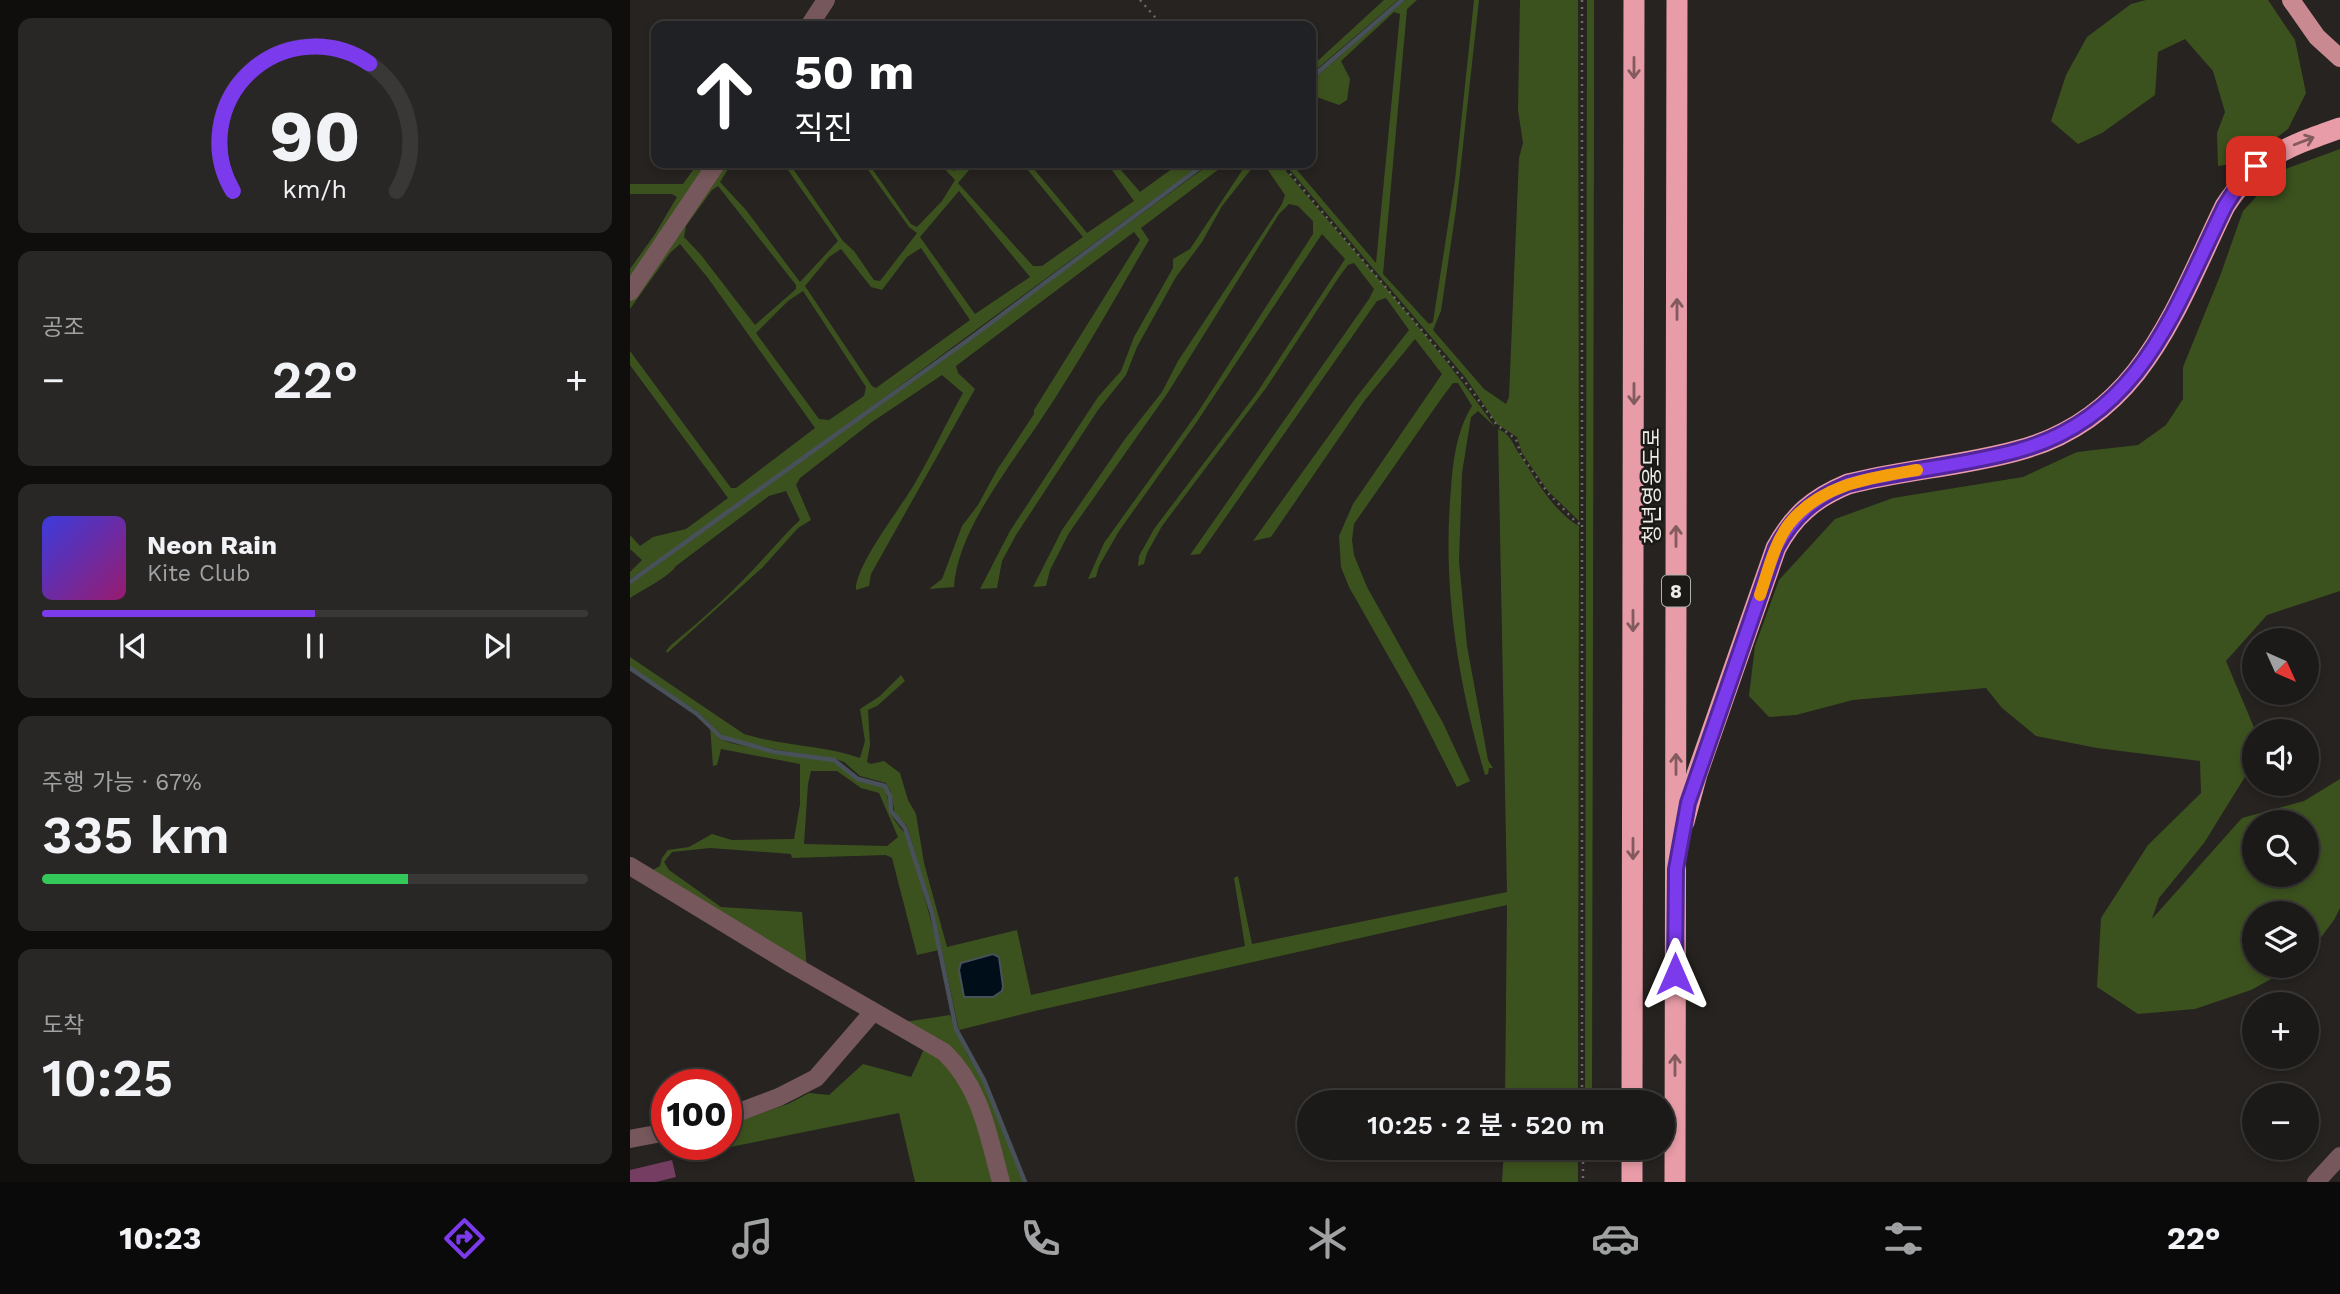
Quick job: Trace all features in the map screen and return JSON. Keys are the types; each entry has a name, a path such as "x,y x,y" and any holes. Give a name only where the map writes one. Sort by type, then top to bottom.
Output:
{"highway":[{"name":"청년영웅도로","path":"1632,1090 1634,0"},
{"name":"청년영웅도로","path":"1675,1182 1677,0"},
{"path":"1676,869 1688,803 1697,774 1776,548 1788,525 1805,507 1824,494 1848,484 2016,451 2068,431 2092,415 2134,378 2152,353 2225,206 2239,184 2256,166 2277,153 2340,128"},
{"path":"1632,1160 1632,1182"}],"main road":[{"path":"2291,0 2317,37 2340,58"}],"street":[{"path":"812,21 826,0"},
{"path":"630,292 714,168"},
{"path":"630,866 873,1012 934,1045 964,1072 984,1116 1001,1182"},
{"path":"742,1111 779,1097 816,1078 873,1012"},
{"path":"630,1139 651,1135"},
{"path":"2316,1182 2340,1156"}],"path":[{"path":"1140,0 1159,21"},
{"path":"1582,0 1582,1090"},
{"path":"1286,168 1455,369 1497,425 1516,439 1521,455 1548,492 1576,522 1583,525"},
{"path":"1583,1160 1583,1182"}],"green space":[{"path":"1384,0 1398,0 1316,70 1316,62"},
{"path":"1405,0 1417,0 1407,9 1383,274 1429,324 1433,322 1455,180 1474,0 1479,0 1456,209 1441,311 1433,330 1484,389 1506,404 1509,397 1519,158 1523,143 1518,110 1520,0 1578,0 1579,521 1548,491 1522,453 1517,437 1497,424 1465,377 1288,168 1295,168 1376,263 1400,14 1394,12 1341,61 1350,79 1347,100 1339,105 1316,97 1316,77"},
{"path":"1587,0 1594,0 1592,1090 1585,1090"},
{"path":"2146,0 2268,0 2295,40 2306,93 2288,129 2245,162 2218,166 2217,133 2225,112 2213,71 2185,39 2158,52 2155,95 2102,133 2078,144 2051,121 2066,75 2087,37 2131,4"},
{"path":"2340,149 2340,591 2267,615 2255,628 2242,628 2242,643 2226,661 2242,705 2244,705 2250,719 2242,719 2242,782 2204,843 2159,898 2152,919 2242,818 2242,887 2319,887 2319,810 2271,810 2319,796 2319,792 2340,779 2340,908 2319,940 2319,901 2242,901 2242,978 2273,978 2251,990 2195,1009 2138,1014 2097,987 2101,918 2148,845 2201,793 2200,761 2097,748 2036,736 2002,708 1986,688 1853,700 1796,715 1769,717 1749,696 1755,646 1779,580 1835,519 1893,498 2023,477 2077,452 2138,445 2166,425 2183,399 2183,367 2243,211 2280,171"},
{"path":"694,168 710,168 630,286 630,269 677,197 672,194 630,194 630,184 683,184"},
{"path":"717,168 729,168 720,182 746,210 800,282 838,241 787,168 792,168 843,241 854,251 874,280 880,281 917,233 909,227 867,168 872,168 911,224 917,227 942,201 955,180 944,168 954,171 957,168 971,168 958,183 1033,266 1042,266 1083,237 1026,168 1033,168 1087,233 1134,201 1111,168 1119,168 1140,192 1173,168 1196,168 719,519 630,579 630,572 642,560 630,549 630,535 640,546 653,537 686,529 728,498 630,365 630,351 731,488 736,488 815,428 708,278 680,244 670,253 630,309 630,297","holes":["718,186 796,285 796,289 755,325 684,237 686,226 712,190","959,191 1030,277 975,314 920,237","921,248 970,320 876,388 872,386 805,286 829,257 841,249 871,287 882,290 907,257","803,291 866,387 864,396 829,420 819,419 756,333 788,301"]},
{"path":"1204,168 1220,168 1141,228 1149,240 1070,375 1001,477 975,521 957,566 954,587 929,589 942,579 962,526 978,505 1140,240 1134,232 956,366 958,373 975,389 871,574 869,586 856,590 863,567 915,483 963,393 942,375 872,422 800,478 796,485 811,520 798,528 763,567 667,653 671,645 730,593 800,520 786,491 769,496 676,566 668,575 630,598 630,583 901,390"},
{"path":"1244,168 1252,168 1222,206 1202,242 1176,277 1137,347 1126,375 1098,410 1016,535 1002,561 997,588 980,589 1010,531 1098,397 1121,371 1134,337 1173,268 1173,259 1190,249"},
{"path":"1266,168 1283,168 1417,326 1495,427 1478,411 1471,417 1462,473 1459,561 1467,646 1488,760 1493,768 1489,768 1488,774 1485,775 1467,705 1454,634 1451,598 1449,525 1453,467 1459,435 1472,406 1458,383 1453,383 1441,399 1354,524 1352,540 1354,555 1367,587 1443,723 1470,781 1457,787 1411,696 1349,587 1341,567 1339,536 1353,504 1442,374 1415,339 1365,400 1271,537 1253,541 1355,399 1409,330 1386,298 1377,301 1200,554 1190,555 1369,299 1374,289 1354,263 1348,265 1339,277 1266,388 1162,526 1144,564 1138,566 1139,556 1154,529 1256,394 1345,259 1322,234 1196,423 1119,531 1099,566 1096,577 1088,579 1104,543 1198,412 1313,234 1313,221 1298,206 1289,204 1279,214 1167,394 1069,533 1050,570 1046,586 1033,587 1062,530 1125,439 1162,392 1178,361 1282,204 1285,195"},
{"path":"1498,429 1510,438 1554,505 1579,526 1578,1090 1505,1090 1507,905 959,1030 935,919 907,826 895,815 891,792 886,783 860,776 844,762 836,759 778,750 724,737 698,712 630,667 630,657 744,734 832,750 860,758 865,741 860,709 880,696 901,675 905,681 877,706 868,710 870,745 867,762 871,764 884,761 900,773 908,800 916,814 924,863 947,947 1017,930 1031,995 1245,946 1234,878 1238,876 1252,944 1507,892"},
{"path":"710,725 720,739 731,743 775,753 833,761 858,780 884,787 891,815 909,841 939,950 917,955 892,858 886,855 792,858 791,854 710,848 672,852 664,862 669,870 721,907 802,912 807,969 649,872 660,866 668,850 689,847 712,834 732,840 794,839 800,804 800,764 721,749 717,765 713,766","holes":["811,771 837,771 861,788 879,793 898,837 887,846 804,844"]},
{"path":"950,1015 967,1054 983,1080 1023,1182 1006,1182 972,1080 898,1023"},
{"path":"925,1047 953,1072 971,1107 992,1182 915,1182 899,1113 742,1145 742,1120 788,1104 809,1093 829,1095 863,1064 911,1077"},
{"path":"1503,1160 1578,1160 1578,1182 1502,1182"}],"water":[{"path":"993,954 999,957 1002,991 993,997 964,997 959,970 961,963"}],"building":[{"path":"672,1160 676,1177 656,1182 630,1182 630,1170"}],"waterway":[{"path":"1316,74 1402,0"},
{"path":"630,582 968,340 1199,168"},
{"path":"630,668 697,714 721,737 775,752 834,760 858,779 885,786 890,796 891,811 905,828 932,913 956,1029 984,1080 1025,1182"}],"slow traffic":[{"path":"1760,595 1776,548 1788,525 1805,507 1824,494 1848,484 1917,470"}],"route":[{"path":"1675,974 1676,869 1688,803 1776,548 1788,525 1805,507 1824,494 1848,484 2016,451 2068,431 2092,415 2134,378 2152,353 2225,206 2239,184 2256,166"}]}
